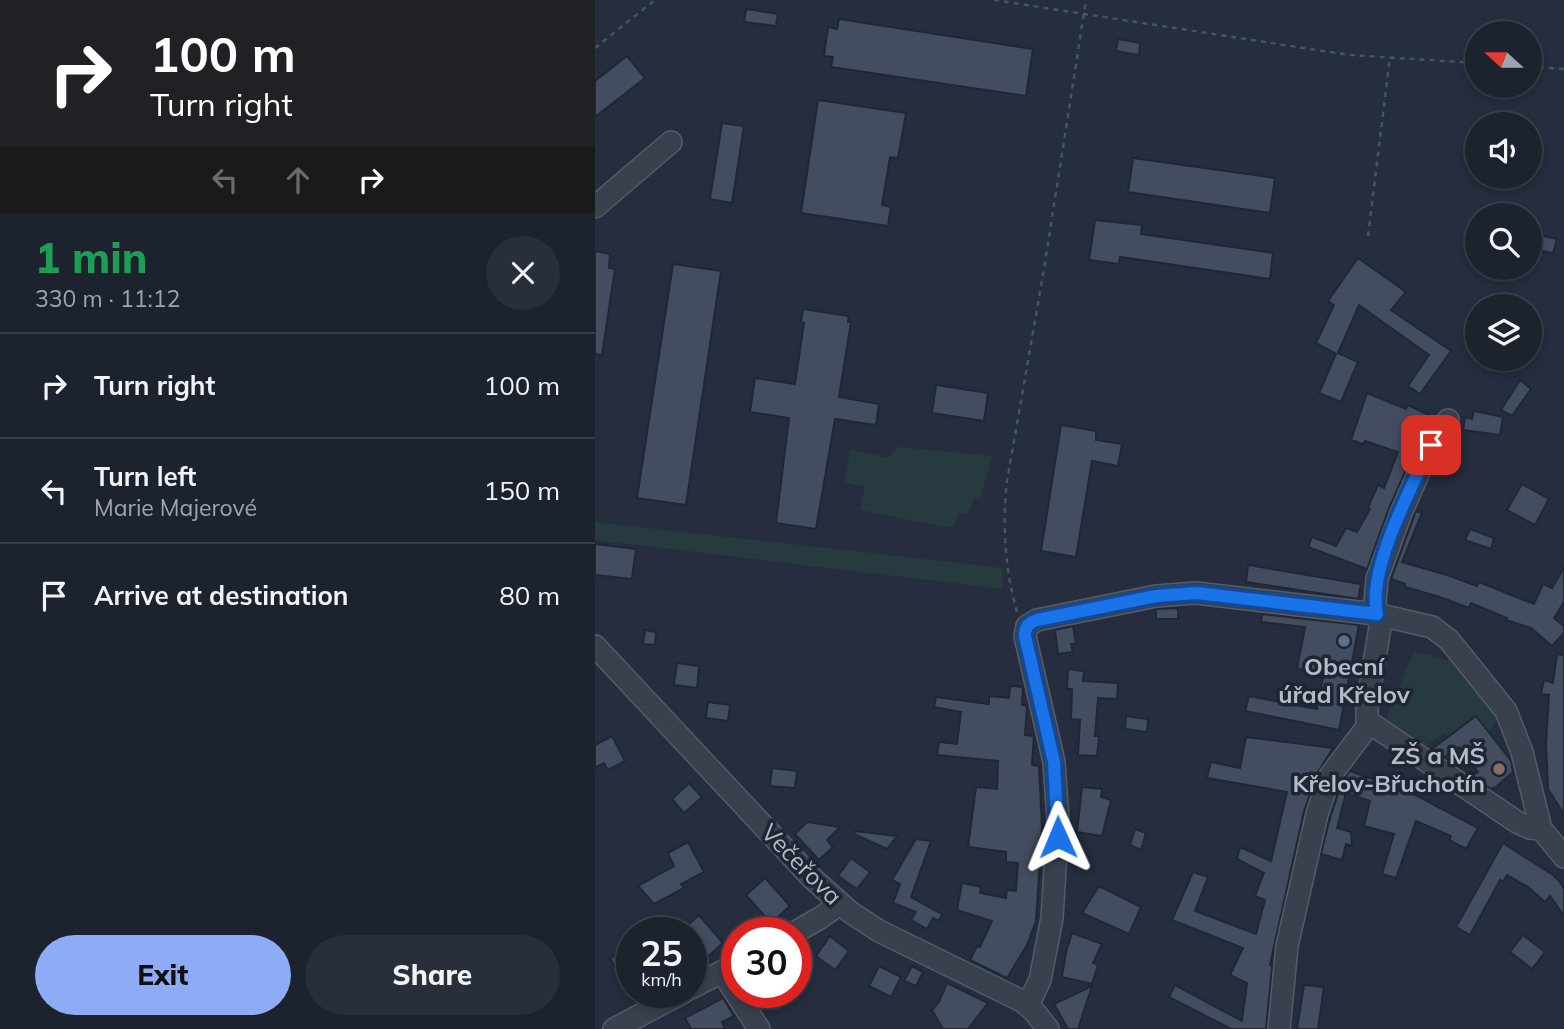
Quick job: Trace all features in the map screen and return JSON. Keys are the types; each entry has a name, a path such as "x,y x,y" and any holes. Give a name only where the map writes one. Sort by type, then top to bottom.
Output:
{"street":[{"path":"595,207 671,142"},
{"path":"1448,419 1431,445 1409,493 1380,568 1375,588 1379,634 1366,713 1370,723 1517,822 1530,828 1541,829"},
{"path":"1028,1005 1038,986 1050,929 1058,820 1054,762 1025,636 1027,626 1037,620 1156,596 1186,593 1221,594 1377,614 1425,624 1438,630 1449,640 1506,711 1513,725 1541,829 1564,857"},
{"name":"Večeřova","path":"595,646 812,878 840,904 879,931 1028,1005 1048,1029"},
{"path":"1279,1029 1287,946 1317,814 1330,776 1370,723"},
{"path":"812,923 840,904"},
{"path":"614,1029 654,1008"},
{"path":"749,1008 759,1029"}],"path":[{"path":"595,48 655,0"},
{"path":"994,0 1349,55 1465,62"},
{"path":"1027,626 1021,621 1016,610 1008,568 1005,500 1086,0"},
{"path":"1368,236 1391,57"},
{"path":"1542,67 1564,69"}],"green space":[{"path":"897,447 993,456 980,498 974,497 968,514 958,513 954,526 949,528 860,510 865,487 845,482 850,449 888,458"},
{"path":"595,522 1003,568 1002,589 595,540"},
{"path":"1414,651 1450,661 1497,718 1489,732 1476,716 1447,737 1444,733 1423,748 1385,721"}],"building":[{"path":"746,9 778,14 776,26 744,22"},
{"path":"839,19 1033,49 1026,96 831,67 833,57 824,56 828,27 837,29"},
{"path":"1118,39 1140,43 1139,55 1116,51"},
{"path":"627,56 645,78 595,117 595,81"},
{"path":"818,100 906,113 898,158 890,157 882,205 891,207 888,226 801,213"},
{"path":"722,123 744,126 732,203 710,199"},
{"path":"1133,158 1275,178 1270,213 1128,192"},
{"path":"1095,220 1142,225 1141,234 1273,253 1270,279 1120,257 1119,264 1089,260"},
{"path":"1542,236 1557,239 1553,253 1542,251"},
{"path":"595,251 610,254 609,268 615,269 602,355 595,354"},
{"path":"1358,258 1406,292 1391,310 1451,351 1420,394 1408,386 1429,355 1359,305 1338,353 1358,362 1341,402 1319,393 1336,354 1316,343 1334,305 1328,301"},
{"path":"673,264 721,271 686,505 637,498"},
{"path":"803,309 849,316 848,322 851,322 839,397 879,404 876,425 835,419 816,529 776,523 789,418 750,412 755,378 795,384 804,323 801,322"},
{"path":"1520,380 1531,389 1512,416 1501,410"},
{"path":"936,385 988,393 984,421 932,413"},
{"path":"1367,393 1406,409 1408,405 1433,417 1419,440 1389,508 1367,569 1308,547 1312,537 1336,546 1346,528 1357,532 1370,509 1368,507 1378,485 1384,488 1398,452 1365,441 1363,444 1351,440"},
{"path":"1474,411 1503,417 1500,435 1463,430 1465,417 1472,419"},
{"path":"1061,425 1096,431 1096,440 1122,444 1118,466 1092,461 1076,557 1041,551"},
{"path":"1522,484 1549,499 1535,525 1507,510"},
{"path":"1416,511 1422,513 1402,562 1477,586 1479,582 1534,604 1543,584 1552,588 1564,568 1564,602 1554,618 1564,626 1564,633 1552,646 1531,628 1506,620 1507,618 1471,603 1469,608 1405,587 1405,584 1391,579"},
{"path":"1470,529 1494,538 1491,549 1465,540"},
{"path":"595,544 636,549 632,579 595,575"},
{"path":"1248,565 1361,584 1358,599 1246,582"},
{"path":"1178,608 1178,619 1156,619 1156,609"},
{"path":"1262,614 1359,625 1339,730 1245,711 1249,696 1317,709 1323,678 1297,668 1305,627 1261,622"},
{"path":"1073,626 1076,644 1071,644 1073,652 1058,654 1055,630"},
{"path":"645,630 656,632 655,645 643,644"},
{"path":"1557,654 1564,655 1564,814 1548,789 1546,743 1549,695 1541,694 1544,680 1553,683"},
{"path":"677,663 699,666 697,688 674,685"},
{"path":"1068,669 1084,671 1083,681 1118,683 1117,699 1098,698 1095,736 1099,736 1097,756 1078,755 1080,720 1071,719 1072,689 1067,689"},
{"path":"1010,686 1023,687 1022,705 1027,706 1025,735 1034,736 1032,765 1039,766 1042,828 1036,921 1027,945 1007,978 970,960 977,946 980,947 992,921 957,910 962,883 981,887 980,893 1006,898 1007,890 1016,891 1018,863 1006,862 1006,852 968,847 976,787 997,789 998,761 937,755 939,742 957,744 961,712 934,707 936,697 989,704 989,696 1009,698"},
{"path":"708,702 730,705 728,721 706,718"},
{"path":"1126,716 1148,719 1147,732 1125,729"},
{"path":"1476,716 1511,761 1513,772 1491,789 1472,776 1478,772 1459,747 1444,757 1432,749"},
{"path":"612,736 625,761 608,770 604,763 595,768 595,745"},
{"path":"1246,737 1333,748 1318,772 1304,811 1270,965 1266,1029 1231,1029 1169,997 1175,985 1242,1021 1247,983 1230,975 1243,948 1172,920 1193,872 1208,877 1195,911 1256,934 1265,900 1255,896 1264,873 1237,859 1240,847 1271,861 1287,792 1207,778 1211,762 1240,768"},
{"path":"772,768 797,771 795,788 770,786"},
{"path":"1350,771 1410,792 1478,828 1466,849 1449,840 1451,836 1416,821 1396,878 1382,874 1394,834 1364,826 1370,801 1346,793 1337,828 1351,832 1352,846 1346,844 1342,860 1321,854 1342,782"},
{"path":"689,783 702,797 684,813 672,799"},
{"path":"1082,787 1102,789 1101,797 1111,800 1102,836 1077,832"},
{"path":"807,822 840,827 827,840 833,847 819,860 795,834"},
{"path":"1135,829 1146,833 1141,850 1130,845"},
{"path":"855,831 897,836 887,849 854,834"},
{"path":"916,839 931,841 911,897 942,914 939,921 933,918 927,929 911,920 916,912 893,903 900,884 892,880"},
{"path":"688,842 704,872 681,884 684,888 654,904 638,886 674,866 668,853"},
{"path":"1503,843 1560,882 1564,889 1564,916 1550,896 1545,902 1528,887 1507,875 1503,882 1500,880 1470,935 1456,927"},
{"path":"851,858 870,872 857,889 838,876"},
{"path":"765,878 790,906 778,917 766,917 746,895"},
{"path":"1099,886 1141,907 1129,934 1082,913"},
{"path":"707,924 721,941 721,945 707,957"},
{"path":"1072,933 1102,944 1093,963 1098,965 1092,984 1062,977"},
{"path":"1523,935 1545,952 1532,969 1510,952"},
{"path":"830,936 849,951 835,970 816,956"},
{"path":"616,955 616,969 610,958"},
{"path":"879,966 901,977 891,997 869,986"},
{"path":"912,966 923,972 916,986 904,981"},
{"path":"947,983 988,1003 968,1029 943,1029 932,1010 939,1002"},
{"path":"1304,985 1324,987 1318,1029 1297,1029"},
{"path":"1092,986 1078,1029 1068,1029 1054,1004"},
{"path":"721,999 721,1008 729,1008 734,1016 722,1022 725,1029 691,1029 685,1018"}],"place":[{"name":"Obecní úřad Křelov","path":"1344,641"},
{"name":"ZŠ a MŠ Křelov-Břuchotín","path":"1499,769"}],"route":[{"path":"1058,837 1054,762 1025,636 1029,623 1175,593 1221,594 1377,614 1375,588 1380,568 1431,445"}]}
